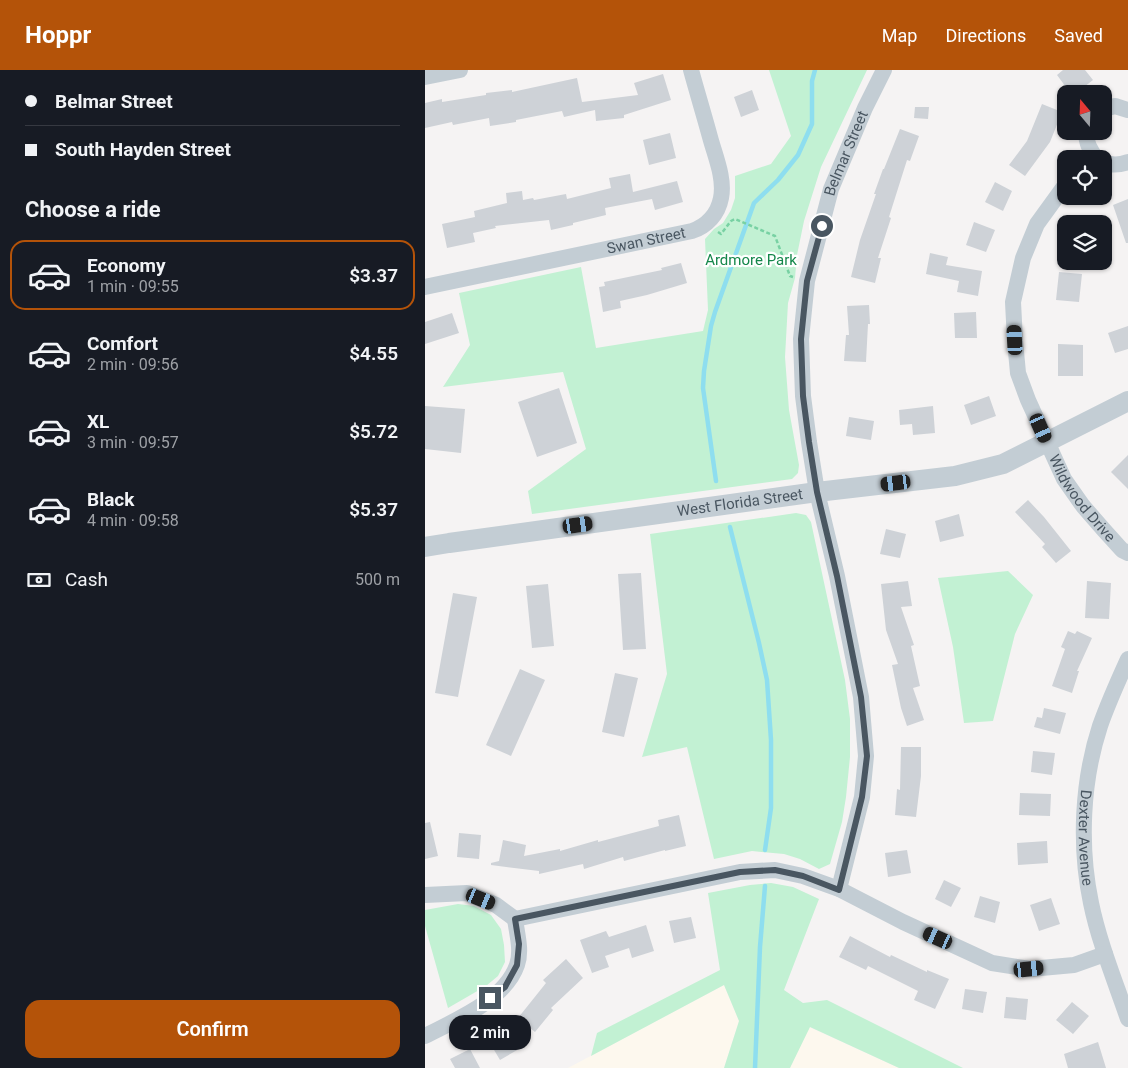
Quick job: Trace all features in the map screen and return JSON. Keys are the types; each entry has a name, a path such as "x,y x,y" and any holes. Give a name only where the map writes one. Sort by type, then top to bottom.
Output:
{"street":[{"path":"425,77 460,70"},
{"name":"Swan Street","path":"425,287 692,232 707,224 714,216 721,198 721,177 691,70"},
{"name":"Belmar Street","path":"839,890 862,797 867,756 861,697 837,576 817,492 809,442 803,396 801,339 807,281 831,189 865,108 884,70"},
{"path":"1113,107 1128,110"},
{"path":"1112,164 1128,162"},
{"name":"Wildwood Drive","path":"1057,196 1037,224 1023,258 1013,302 1018,374 1064,479 1103,530 1122,550 1128,553"},
{"name":"West Florida Street","path":"425,547 817,492 955,476 1003,464 1128,401"},
{"name":"Dexter Avenue","path":"1128,659 1100,727 1091,764 1084,814 1085,863 1091,903 1105,954 1128,1019"},
{"path":"515,919 740,872 775,870 803,876 839,890 992,963 1029,969 1075,964 1105,954"},
{"path":"425,895 467,893 496,905 515,919 519,944 517,965 505,987 476,1010 425,1036"}],"path":[{"path":"743,223 775,236 790,276 807,281"}],"shaded area":[{"path":"724,985 739,1021 724,1068 568,1068"},
{"path":"809,1027 899,1068 790,1068"}],"green space":[{"name":"Ardmore Park","path":"769,70 867,70 821,167 804,221 797,255 795,278 788,303 785,357 789,410 799,465 798,473 792,479 532,514 528,491 586,449 563,372 443,387 470,345 459,293 581,267 596,348 703,331 708,310 705,239 723,223 731,210 735,198 735,176 771,164 791,136"},
{"path":"796,513 806,515 811,522 845,680 850,719 850,757 842,822 830,864 819,869 800,859 784,854 752,851 714,859 687,747 642,757 667,674 650,534"},
{"path":"1008,571 1033,595 1015,634 993,721 964,723 953,647 938,578"},
{"path":"771,883 793,887 819,899 784,990 803,1003 827,1000 963,1068 899,1068 810,1027 790,1068 724,1068 739,1021 724,985 591,1056 597,1033 720,970 708,893"},
{"path":"458,904 474,906 491,915 501,929 505,962 498,976 486,986 448,1008 425,926 425,910"}],"building":[{"path":"1063,70 1085,70 1093,80 1087,85 1064,85 1057,75"},
{"path":"663,74 671,100 624,115 624,118 596,121 595,110 564,117 562,111 490,126 489,118 453,125 452,122 425,128 425,103 442,99 442,102 486,95 486,93 512,90 512,92 577,78 582,102 638,95 634,83"},
{"path":"752,90 759,110 741,117 734,97"},
{"path":"1042,104 1057,110 1057,124 1050,142 1025,176 1009,165 1027,141"},
{"path":"915,107 929,107 928,119 914,118"},
{"path":"900,129 919,136 910,161 907,160 889,217 891,218 878,258 881,258 875,283 851,277 860,240 876,194 874,194"},
{"path":"670,133 676,158 649,165 643,140"},
{"path":"630,174 633,192 677,181 683,202 655,210 652,199 605,208 606,215 551,230 549,220 495,226 496,228 473,233 475,242 447,248 442,224 475,217 474,211 507,203 506,193 522,191 523,200 533,198 534,200 566,194 567,199 611,188 609,178"},
{"path":"995,182 1012,191 1003,211 985,202"},
{"path":"1128,199 1128,243 1126,243 1113,205"},
{"path":"974,222 995,230 986,252 966,245"},
{"path":"930,253 948,257 946,265 982,271 978,296 957,292 959,281 926,274"},
{"path":"681,263 687,283 620,301 621,308 603,312 599,287 605,286 604,282 662,270 661,268"},
{"path":"1059,272 1082,274 1079,302 1056,300"},
{"path":"869,305 870,324 868,324 866,362 844,361 846,335 849,335 847,306"},
{"path":"976,312 977,338 955,338 954,313"},
{"path":"452,313 459,333 425,344 425,322"},
{"path":"1128,326 1128,349 1115,353 1108,333"},
{"path":"1058,344 1083,345 1083,376 1058,376"},
{"path":"559,388 577,443 537,457 518,402"},
{"path":"989,396 996,416 971,425 964,405"},
{"path":"425,406 465,409 461,453 425,449"},
{"path":"933,406 935,433 913,435 912,424 900,425 899,410"},
{"path":"849,417 874,421 871,440 846,436"},
{"path":"1128,455 1128,489 1111,472"},
{"path":"1028,500 1071,551 1056,563 1042,547 1045,544 1015,512"},
{"path":"959,514 964,536 940,542 935,521"},
{"path":"886,529 906,534 900,558 880,554"},
{"path":"641,573 646,649 623,650 618,574"},
{"path":"908,581 912,606 901,607 914,645 911,646 920,686 913,688 924,720 907,726 901,708 892,665 898,664 886,630 881,584"},
{"path":"1087,581 1111,583 1109,619 1085,618"},
{"path":"548,584 554,646 532,648 526,586"},
{"path":"453,593 477,597 458,697 435,693"},
{"path":"1068,631 1075,634 1077,631 1092,638 1077,671 1079,671 1072,693 1052,686 1065,649 1061,647"},
{"path":"520,669 545,680 511,756 486,745"},
{"path":"615,673 638,678 624,737 602,732"},
{"path":"1044,708 1066,713 1060,734 1034,727 1037,717 1042,718"},
{"path":"901,747 921,747 921,776 916,817 895,815 897,789 900,790"},
{"path":"1033,751 1055,753 1052,775 1031,772"},
{"path":"1020,793 1051,794 1050,816 1019,815"},
{"path":"679,815 686,846 624,861 623,857 584,869 583,864 539,874 539,871 491,865 491,863 499,861 503,840 526,845 524,856 560,849 560,851 659,826 658,820"},
{"path":"430,822 438,856 425,859 425,823"},
{"path":"459,833 481,835 479,859 457,857"},
{"path":"1047,841 1048,863 1018,865 1017,843"},
{"path":"907,850 911,873 888,877 885,853"},
{"path":"944,880 961,888 951,907 935,899"},
{"path":"980,896 1000,902 995,923 974,917"},
{"path":"1051,898 1060,924 1039,931 1030,905"},
{"path":"691,917 696,938 674,943 669,921"},
{"path":"646,925 654,951 632,958 629,948 605,956 609,967 592,973 580,940 606,931 609,937"},
{"path":"850,936 890,957 891,955 927,972 927,970 949,979 935,1009 914,1000 918,991 868,966 866,970 839,957"},
{"path":"566,959 583,978 551,1008 553,1010 535,1032 518,1018 546,983 543,980"},
{"path":"965,989 987,992 983,1013 962,1009"},
{"path":"1006,997 1028,999 1026,1020 1004,1018"},
{"path":"1072,1002 1089,1016 1073,1034 1056,1020"},
{"path":"506,1027 519,1049 500,1060 487,1038"},
{"path":"1098,1042 1106,1068 1068,1068 1064,1054"},
{"path":"470,1049 480,1068 455,1068 450,1059"}],"waterway":[{"path":"716,481 703,388 711,326 754,203 778,180 798,155 812,124 812,81 815,70"},
{"path":"730,527 767,680 771,740 771,808 765,850"},
{"path":"755,1068 760,947 765,886"}],"route":[{"path":"490,998 505,987 517,965 519,944 515,919 740,872 775,870 803,876 839,890 862,797 867,756 861,697 837,576 817,492 803,396 801,339 807,281 822,226"}]}
